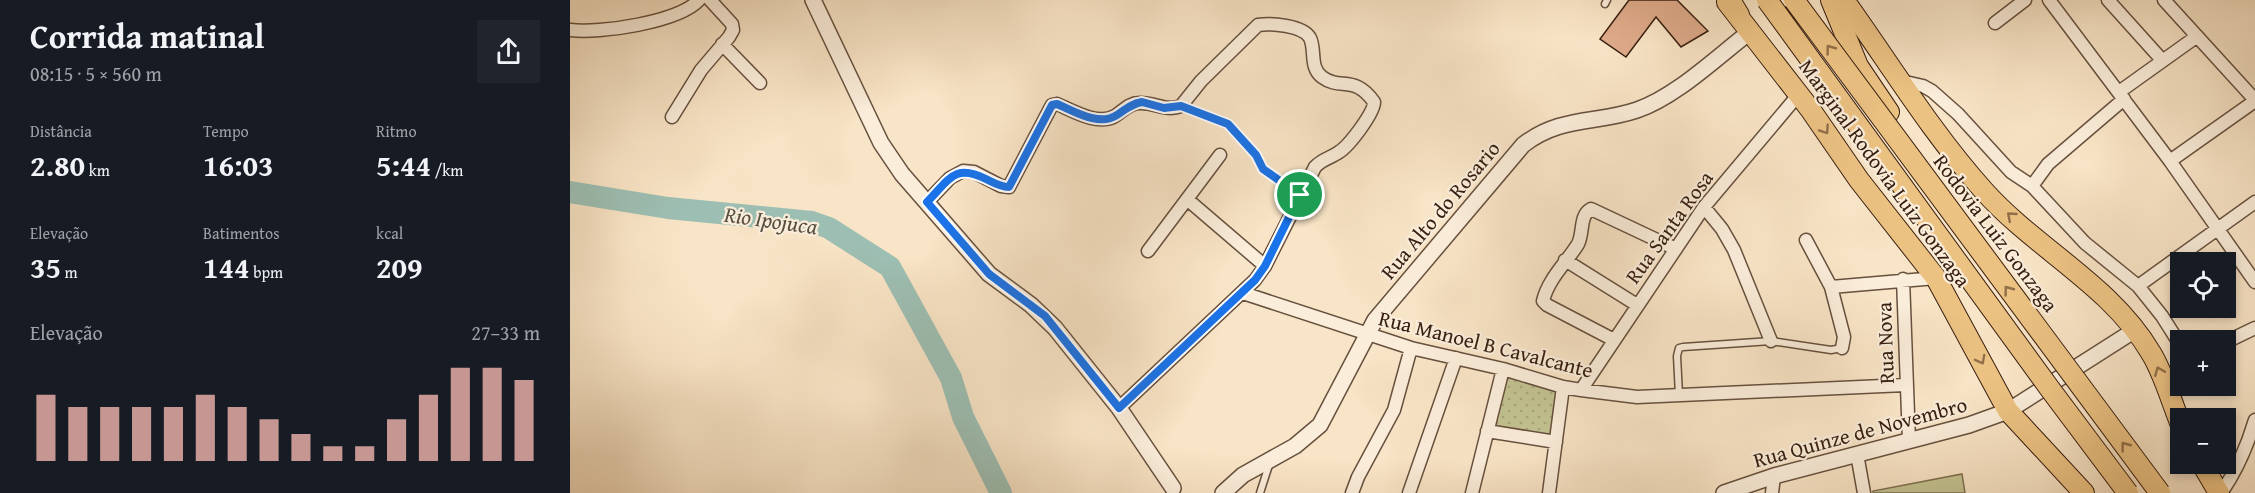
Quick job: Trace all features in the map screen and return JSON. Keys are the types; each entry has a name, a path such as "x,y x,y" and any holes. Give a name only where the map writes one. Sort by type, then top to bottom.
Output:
{"main road":[{"path":"1767,0 2128,493"},
{"name":"Rodovia Luiz Gonzaga","path":"1794,0 2160,493"},
{"path":"1831,0 1858,66 1940,197"},
{"path":"1844,0 1929,123 1985,192 2101,295 2135,330 2152,354 2174,408"},
{"name":"Marginal Rodovia Luiz Gonzaga","path":"1736,12 1799,94 1859,180 1936,278 2008,411 2084,493"},
{"path":"2208,474 2220,493"}],"street":[{"path":"570,30 582,32 610,29 665,18 683,12 699,0"},
{"path":"672,117 701,70 733,30 732,24 710,0"},
{"path":"813,0 881,143 902,174 989,274 1045,316 1119,408 1177,491"},
{"path":"1995,23 2025,0"},
{"path":"2049,0 2122,95 2255,282"},
{"path":"2108,0 2162,60"},
{"path":"2164,0 2255,100 2170,161"},
{"name":"Rua Alto do Rosario","path":"1223,493 1243,475 1295,446 1320,425 1327,416 1367,334 1385,307 1523,145 1537,134 1554,126 1617,116 1655,102 1672,91 1736,12"},
{"path":"927,202 950,178 963,171 974,172 1006,188 1011,184 1052,105 1057,104 1104,120 1111,118 1133,103 1142,102 1164,108 1181,106 1200,81 1258,25 1285,26 1306,35 1310,39 1318,74 1331,81 1361,87 1374,102 1374,106 1366,120 1341,151 1324,159 1315,167 1265,266 1243,293 1210,320 1119,408"},
{"path":"2036,190 2048,164 2162,60 2196,37"},
{"path":"722,44 760,83"},
{"path":"1901,81 1923,86 1932,91 1958,114 2010,172 2036,190 2085,243 2138,286 2171,330"},
{"name":"Rua Santa Rosa","path":"1581,390 1704,207 1799,94"},
{"path":"1148,251 1220,155"},
{"path":"1188,200 1265,266"},
{"path":"2138,286 2255,202"},
{"path":"1704,207 1722,229 1734,250 1771,341"},
{"path":"1614,340 1547,306 1543,301 1565,260 1579,242 1585,215 1591,209 1676,249"},
{"path":"1806,240 1831,287 1844,337 1842,348"},
{"path":"1565,260 1637,305"},
{"path":"1831,287 1903,279 1936,278"},
{"name":"Rua Nova","path":"1903,279 1905,385 1909,441"},
{"name":"Rua Manoel B Cavalcante","path":"1243,293 1411,348 1581,390 1637,397 1905,385"},
{"path":"2236,337 2255,328"},
{"name":"Rua Quinze de Novembro","path":"1724,493 1774,476 1969,425 2008,411 2135,330"},
{"path":"1352,493 1358,477 1394,410 1411,348"},
{"path":"1409,493 1456,358"},
{"path":"1472,493 1503,369"},
{"path":"1549,493 1563,387"},
{"path":"2220,493 2244,455 2255,420"},
{"path":"1487,431 1556,442"},
{"path":"1857,454 1864,493"},
{"path":"1772,493 1774,476"}],"lane":[{"path":"1679,395 1677,356 1679,348 1771,341 1831,350 1842,348"},
{"path":"1260,493 1271,461"}],"path":[{"path":"1181,106 1228,124 1256,155 1263,169 1300,195"}],"shaded area":[{"path":"1505,373 1560,388 1553,437 1491,427"},
{"path":"1962,474 1965,493 1873,493 1873,491"}],"building":[{"path":"1629,0 1677,0 1708,31 1681,47 1656,17 1626,57 1600,39"}],"waterway":[{"name":"Rio Ipojuca","path":"570,192 668,208 812,222 829,228 890,267 951,378 963,417 1001,493"}],"route":[{"path":"1142,102 1164,108 1181,106 1228,124 1256,155 1263,169 1300,195 1265,266 1255,280 1119,408 1045,316 1006,289 989,274 927,202 950,178 963,171 974,172 1001,186 1009,187 1052,105 1057,104 1104,120 1117,115 1133,103 1142,102"}]}
